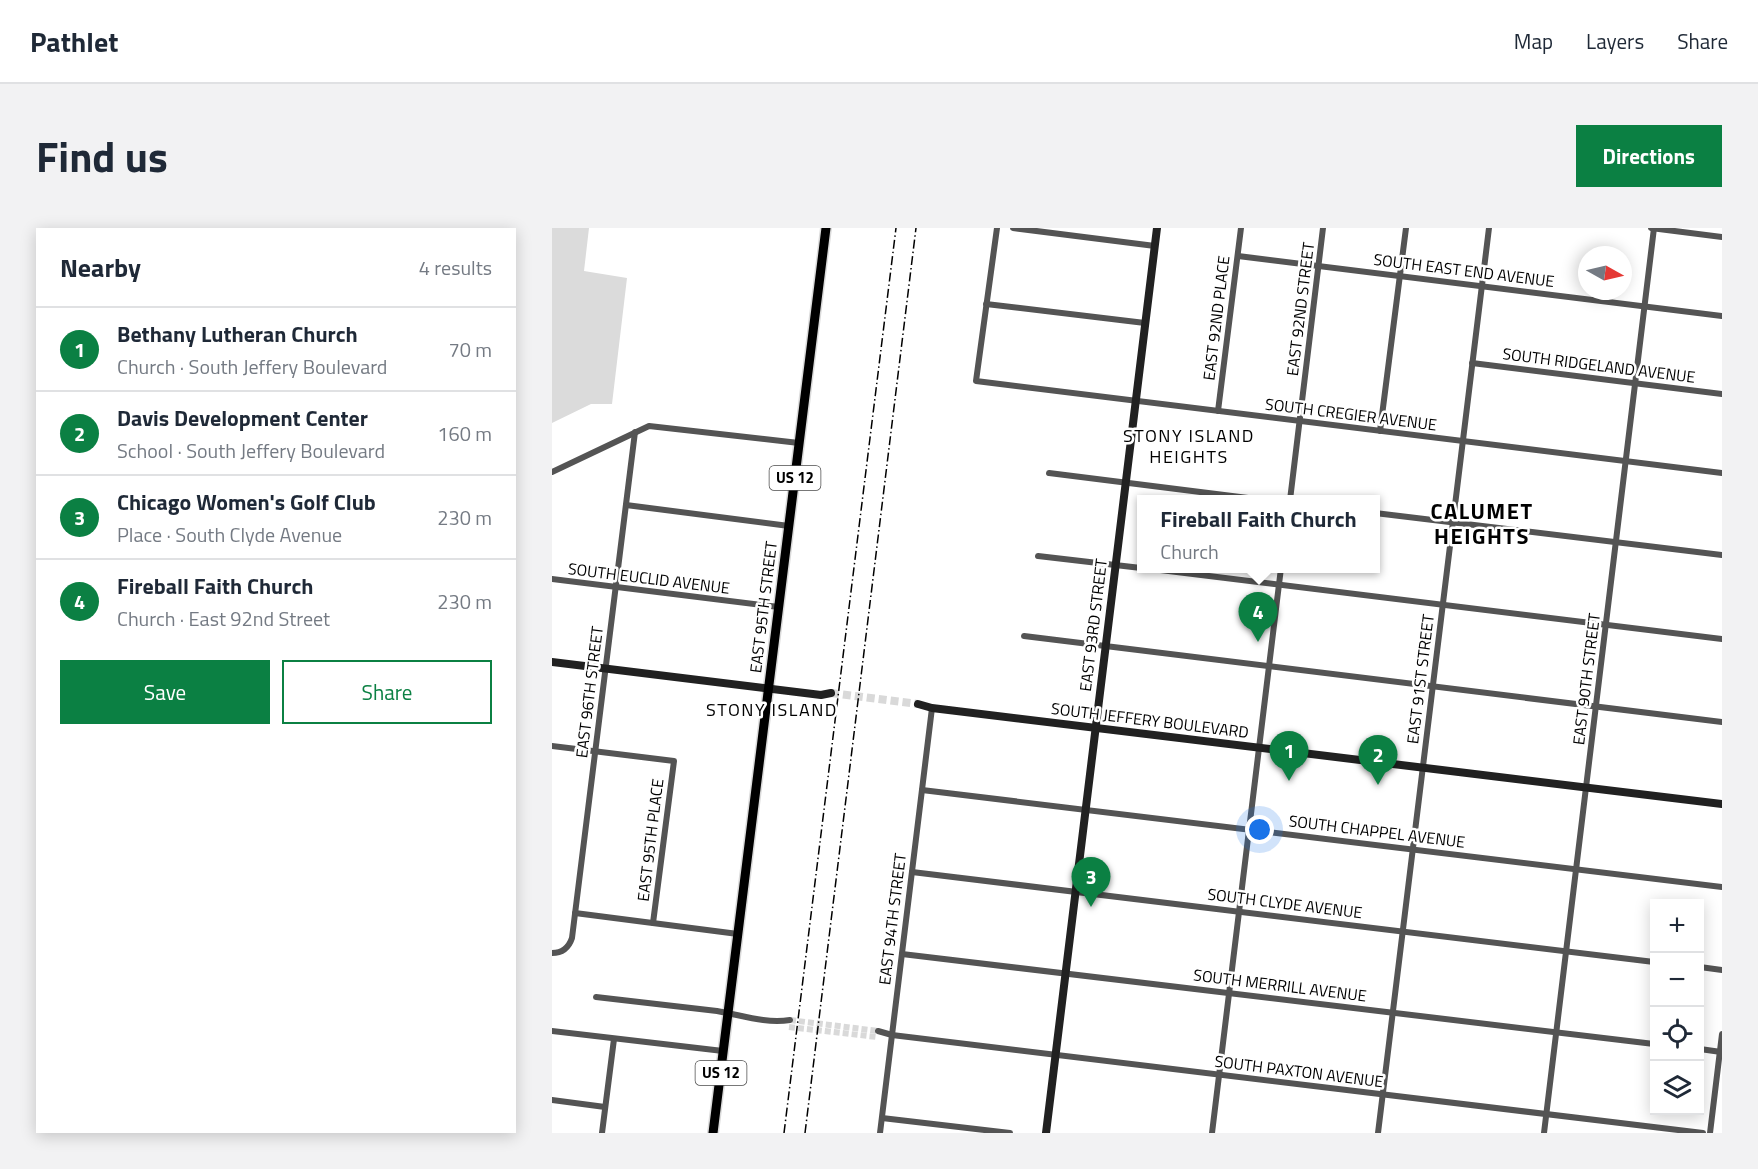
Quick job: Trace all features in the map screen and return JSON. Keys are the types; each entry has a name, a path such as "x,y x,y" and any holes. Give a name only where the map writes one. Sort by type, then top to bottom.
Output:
{"main road":[{"name":"EAST 95TH STREET","path":"713,1133 826,228"},
{"name":"EAST 93RD STREET","path":"1046,1133 1157,228"},
{"path":"552,662 831,696"},
{"name":"SOUTH JEFFERY BOULEVARD","path":"918,707 1722,804"}],"street":[{"path":"997,228 987,304 1145,323"},
{"path":"1013,228 1155,246"},
{"name":"EAST 92ND PLACE","path":"1218,411 1241,228"},
{"name":"EAST 92ND STREET","path":"1291,495 1323,228"},
{"path":"1380,431 1406,228"},
{"name":"EAST 91ST STREET","path":"1378,1133 1489,228"},
{"path":"1653,228 1722,237"},
{"name":"EAST 90TH STREET","path":"1544,1133 1653,228"},
{"name":"SOUTH EAST END AVENUE","path":"1238,256 1722,316"},
{"name":"SOUTH CREGIER AVENUE","path":"987,304 976,381 1722,473"},
{"name":"SOUTH RIDGELAND AVENUE","path":"1472,363 1722,394"},
{"path":"552,472 649,426 799,443"},
{"name":"EAST 96TH STREET","path":"552,953 562,951 570,944 575,913 635,432"},
{"path":"1048,473 1223,495"},
{"path":"626,506 789,526"},
{"path":"1380,514 1722,555"},
{"path":"1038,556 1137,567"},
{"path":"1182,573 1722,639"},
{"path":"1212,1133 1280,573"},
{"name":"SOUTH EUCLID AVENUE","path":"552,579 779,607"},
{"path":"1024,636 1722,722"},
{"name":"EAST 94TH STREET","path":"880,1133 932,708"},
{"path":"552,746 595,751"},
{"name":"EAST 95TH PLACE","path":"595,751 674,760 653,923"},
{"name":"SOUTH CHAPPEL AVENUE","path":"922,790 1722,887"},
{"name":"SOUTH CLYDE AVENUE","path":"912,872 1650,962"},
{"path":"575,913 738,934"},
{"name":"SOUTH MERRILL AVENUE","path":"902,954 1650,1044"},
{"path":"1704,968 1722,970"},
{"path":"596,997 789,1023"},
{"path":"552,1031 723,1051"},
{"name":"SOUTH PAXTON AVENUE","path":"878,1034 1703,1133"},
{"path":"1710,1133 1722,1034"},
{"path":"602,1133 614,1039"},
{"path":"1704,1050 1721,1052"},
{"path":"552,1100 605,1107"},
{"path":"882,1118 1010,1133"}],"shaded area":[{"path":"552,228 589,228 584,271 627,278 612,404 591,404 552,423"}],"tunnel":[{"path":"831,693 918,704"},
{"path":"790,1020 878,1031"},
{"path":"789,1027 877,1037"}],"railway":[{"path":"784,1133 896,228"},
{"path":"805,1133 916,228"}],"place":[{"name":"Fireball Faith Church","path":"1258,642"},
{"name":"Bethany Lutheran Church","path":"1289,781"},
{"name":"Davis Development Center","path":"1378,785"},
{"name":"Chicago Women's Golf Club","path":"1091,907"}],"district":[{"name":"STONY ISLAND HEIGHTS","path":"1189,446"},
{"name":"CALUMET HEIGHTS","path":"1482,524"},
{"name":"STONY ISLAND","path":"772,710"}]}
